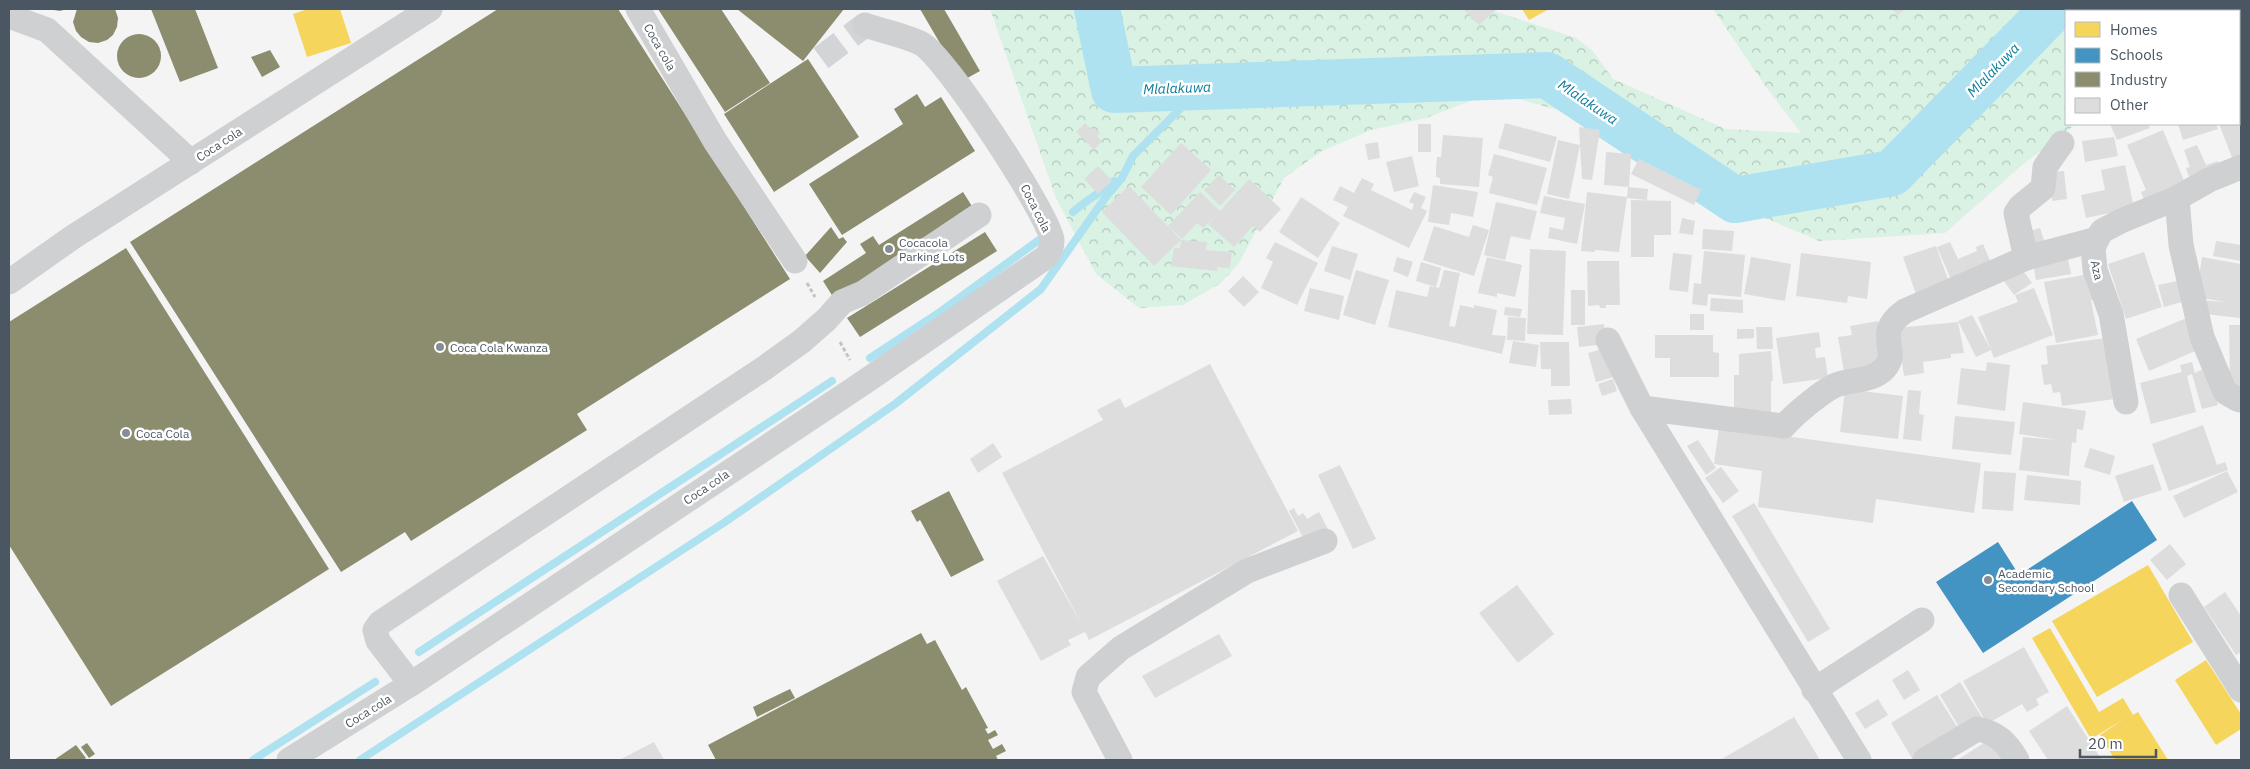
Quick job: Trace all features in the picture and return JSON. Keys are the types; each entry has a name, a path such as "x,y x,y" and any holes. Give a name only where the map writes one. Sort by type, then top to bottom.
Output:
{"street":[{"name":"Coca cola","path":"9,282 73,237 430,9"},
{"name":"Coca cola","path":"638,9 715,141 795,261"},
{"path":"9,16 47,30 190,162"},
{"name":"Coca cola","path":"289,760 411,684 1041,262 1050,251 1052,240 1046,224 1021,179 966,93 923,45 865,25"},
{"path":"2026,258 2016,213 2020,207 2043,188 2045,167 2062,143"},
{"path":"1642,408 1784,426 1793,416 1837,384 1875,376 1886,367 1890,357 1888,330 1893,319 1905,311 2026,258 2096,239 2102,231 2121,220 2177,198 2209,180 2241,167"},
{"path":"2177,198 2181,245 2202,336 2225,392 2237,400 2241,400"},
{"path":"411,684 378,641 376,630 380,623 763,369 820,325 842,302 863,293 979,215"},
{"name":"Aza","path":"2096,239 2093,248 2095,270 2111,314 2126,402"},
{"path":"1608,340 1642,408 1814,690 1859,760"},
{"path":"1120,760 1084,692 1088,677 1121,648 1247,571 1325,541"},
{"path":"2180,595 2241,690"},
{"path":"1814,690 1922,620"},
{"path":"1925,760 1976,729 1991,731 2010,749 2017,760"}],"green space":[{"path":"990,9 1488,9 1576,38 1593,51 1613,79 1726,129 1801,133 1766,87 1713,9 2231,9 2065,10 2065,125 2075,125 2021,166 1945,233 1819,241 1744,209 1720,202 1710,191 1684,170 1628,138 1568,113 1494,92 1426,118 1371,130 1322,151 1284,178 1239,263 1221,283 1183,305 1139,308 1096,274 1056,198"}],"building: Homes":[{"path":"308,9 340,9 351,43 307,57 293,14"},
{"path":"1522,9 1549,9 1529,20"},
{"path":"2148,565 2193,642 2097,697 2052,621"},
{"path":"2050,628 2099,712 2123,698 2133,715 2138,712 2168,760 2115,760 2100,735 2124,719 2091,739 2032,638"},
{"path":"2206,660 2241,714 2241,729 2216,745 2175,680"}],"building: Schools":[{"path":"2132,501 2157,540 1983,653 1936,582 1998,542 2019,575"}],"building: Industry":[{"path":"47,9 67,9 60,11"},
{"path":"77,9 115,9 118,18 117,27 113,35 107,40 98,43 89,42 81,37 76,31 73,22"},
{"path":"151,9 195,9 218,68 180,82"},
{"name":"Coca Cola Kwanza","path":"498,9 618,9 790,279 577,414 587,430 411,541 405,532 341,572 130,242"},
{"path":"658,9 721,9 770,83 725,112"},
{"path":"737,9 844,9 803,61"},
{"path":"920,9 944,9 980,71 962,81"},
{"path":"143,34 155,40 160,47 160,65 155,72 148,77 135,78 127,75 120,68 117,52 120,44 127,37"},
{"path":"270,50 280,67 262,77 251,57"},
{"path":"808,59 859,137 774,192 724,114"},
{"path":"917,94 925,107 941,97 975,151 842,235 809,184 903,124 894,109"},
{"name":"Cocacola Parking Lots","path":"963,192 975,211 835,300 823,281 866,253 860,244 873,236 879,245"},
{"path":"831,227 839,239 843,237 847,242 820,273 805,256"},
{"path":"985,232 997,251 860,337 847,318"},
{"name":"Coca Cola","path":"126,248 329,569 111,706 9,545 9,322"},
{"path":"949,491 984,560 951,577 920,520 917,522 911,511"},
{"path":"921,633 927,644 935,640 962,690 966,687 988,728 985,729 988,734 995,730 998,735 988,740 993,749 1002,744 1006,751 996,756 998,760 716,760 708,745"},
{"path":"790,689 795,698 757,717 753,707"},
{"path":"87,743 95,754 89,758 81,747"},
{"path":"76,745 86,758 83,760 54,760"}],"building: Other":[{"path":"1463,9 1497,9 1479,25"},
{"path":"1892,9 1905,9 1898,15"},
{"path":"2240,111 2241,157 2233,160 2219,125 2240,125"},
{"path":"1085,123 1092,130 1094,127 1100,133 1097,136 1102,141 1094,150 1076,132"},
{"path":"1505,123 1557,137 1550,162 1498,148"},
{"path":"1418,124 1431,124 1431,152 1418,152"},
{"path":"2110,125 2148,125 2150,128 2117,140"},
{"path":"2178,125 2216,125 2218,129 2183,140"},
{"path":"1579,127 1600,130 1592,180 1582,179"},
{"path":"2163,130 2187,188 2146,205 2141,192 2146,190 2127,145"},
{"path":"1443,135 1483,138 1479,187 1440,184 1440,178 1436,177 1436,168 1437,157 1441,157"},
{"path":"2114,137 2118,156 2085,162 2082,141"},
{"path":"1558,140 1580,145 1569,199 1547,194"},
{"path":"1378,142 1380,158 1368,160 1365,144"},
{"path":"1181,143 1211,170 1171,215 1141,187"},
{"path":"2197,145 2206,165 2218,161 2221,168 2191,183 2186,168 2190,167 2184,150"},
{"path":"1606,152 1631,154 1629,187 1604,185"},
{"path":"1494,154 1547,168 1537,205 1489,193 1493,177 1488,175"},
{"path":"1412,156 1419,186 1394,192 1386,162"},
{"path":"1639,159 1701,190 1694,205 1631,174"},
{"path":"2125,165 2134,208 2086,218 2081,195 2105,190 2101,170"},
{"path":"1098,166 1112,181 1098,194 1084,179"},
{"path":"2064,171 2067,199 2052,201 2048,172"},
{"path":"1219,175 1235,190 1220,206 1204,190"},
{"path":"1362,178 1374,184 1371,190 1412,210 1414,204 1409,202 1414,192 1426,197 1421,208 1427,211 1409,248 1343,216 1348,207 1333,200 1340,186 1354,193"},
{"path":"1249,179 1281,209 1260,232 1253,226 1234,247 1208,224 1216,215 1203,228 1197,223 1182,239 1168,226 1200,192 1220,211"},
{"path":"1433,185 1478,192 1473,217 1451,213 1449,225 1428,222"},
{"path":"1129,186 1181,240 1154,266 1102,212"},
{"path":"1628,187 1648,189 1647,200 1627,198"},
{"path":"1587,192 1627,197 1619,252 1581,251"},
{"path":"1544,196 1585,204 1577,244 1548,238 1550,227 1563,230 1565,218 1540,213"},
{"path":"1301,197 1340,223 1318,258 1279,232"},
{"path":"1631,200 1671,201 1671,235 1654,235 1654,257 1631,257"},
{"path":"1496,202 1537,211 1530,240 1511,236 1505,260 1484,255"},
{"path":"1682,218 1695,221 1693,235 1679,233"},
{"path":"1473,225 1489,230 1474,276 1423,260 1434,226 1469,237"},
{"path":"2040,228 2045,243 2034,247 2029,231"},
{"path":"1703,229 1734,231 1732,251 1702,249"},
{"path":"1181,240 1207,242 1206,250 1232,252 1230,268 1217,267 1217,271 1171,266 1174,248 1180,248"},
{"path":"2216,241 2241,245 2241,261 2213,256"},
{"path":"1275,242 1318,263 1297,305 1261,288 1273,262 1266,258"},
{"path":"1950,242 1958,259 1977,251 1976,247 1983,244 1993,268 1953,284 1937,247"},
{"path":"1332,246 1358,254 1350,280 1324,271"},
{"path":"1936,246 1951,288 1918,300 1903,257"},
{"path":"1530,249 1566,251 1563,335 1527,334"},
{"path":"1704,251 1745,255 1741,297 1708,294 1707,306 1692,304 1694,283 1701,284"},
{"path":"2144,252 2162,307 2126,319 2108,264"},
{"path":"1673,253 1692,255 1688,292 1669,290"},
{"path":"1801,253 1871,262 1867,299 1848,296 1847,303 1796,296"},
{"path":"2067,254 2071,274 2036,280 2032,259"},
{"path":"1397,257 1413,262 1408,277 1393,271"},
{"path":"1487,257 1522,265 1515,297 1497,293 1497,297 1478,293"},
{"path":"1751,257 1791,264 1785,301 1744,294"},
{"path":"2202,257 2241,264 2240,318 2197,313 2199,300 2226,302 2196,297"},
{"path":"1587,261 1619,261 1620,305 1606,305 1606,308 1600,308 1599,305 1588,306"},
{"path":"1421,262 1441,268 1436,287 1416,281"},
{"path":"2022,269 2032,283 2014,295 2004,281"},
{"path":"1356,270 1389,280 1375,325 1343,315"},
{"path":"1444,270 1460,273 1449,326 1455,327 1460,305 1474,308 1474,305 1497,310 1492,335 1506,336 1502,354 1388,327 1396,290 1427,297 1430,286 1439,288"},
{"path":"2095,273 2100,299 2091,300 2098,335 2056,343 2044,282"},
{"path":"1243,276 1259,292 1244,307 1228,291"},
{"path":"2177,281 2182,302 2164,307 2158,285"},
{"path":"1310,288 1344,296 1339,320 1304,311"},
{"path":"2034,288 2053,335 1994,358 1978,317 2018,302 2015,295"},
{"path":"1571,290 1585,290 1585,325 1571,325"},
{"path":"1711,298 1743,300 1743,313 1710,311"},
{"path":"1505,307 1522,309 1520,317 1504,315"},
{"path":"1690,314 1704,314 1704,330 1690,330"},
{"path":"1972,315 1991,350 1976,357 1958,321"},
{"path":"1508,317 1526,318 1525,341 1507,340"},
{"path":"2189,317 2202,348 2149,371 2136,339"},
{"path":"1878,321 1886,366 1844,372 1838,337 1852,335 1850,326"},
{"path":"1958,322 1964,353 1951,354 1951,358 1923,362 1924,373 1904,376 1897,328"},
{"path":"1604,324 1606,344 1579,347 1577,327"},
{"path":"2229,325 2241,325 2241,386 2230,387"},
{"path":"1756,327 1772,327 1773,349 1757,349"},
{"path":"1737,329 1754,329 1754,338 1737,339"},
{"path":"1819,332 1821,347 1815,348 1816,358 1825,357 1828,378 1783,384 1776,338"},
{"path":"1655,335 1713,335 1713,352 1719,353 1719,377 1670,377 1670,358 1655,358"},
{"path":"2106,338 2115,399 2062,406 2060,392 2053,393 2051,384 2044,385 2041,365 2048,364 2046,346"},
{"path":"1513,341 1539,345 1536,367 1509,363"},
{"path":"1540,342 1569,342 1570,386 1551,386 1551,369 1541,369"},
{"path":"1610,347 1617,376 1596,382 1588,353"},
{"path":"1771,351 1773,381 1771,381 1771,415 1734,414 1734,375 1739,375 1739,354"},
{"path":"1987,362 2010,365 2005,411 1957,404 1961,368 1986,371"},
{"path":"2192,362 2195,374 2207,368 2218,405 2202,409 2192,374 2187,376 2196,412 2151,424 2140,383 2182,372 2180,365"},
{"path":"1210,364 1298,531 1089,640 1085,632 1068,640 1071,645 1041,661 997,581 1043,556 1083,627 1002,473 1103,420 1097,410 1120,398 1125,408"},
{"path":"1613,379 1617,391 1602,396 1598,384"},
{"path":"1845,389 1903,396 1898,439 1840,432"},
{"path":"1908,390 1921,391 1919,414 1924,415 1921,441 1903,439"},
{"path":"1571,399 1572,414 1549,415 1548,400"},
{"path":"2023,402 2086,411 2083,430 2077,429 2076,443 2072,442 2069,476 2019,470 2023,437 2058,440 2019,434"},
{"path":"1955,416 2015,422 2011,455 1952,449"},
{"path":"2203,425 2217,465 2225,462 2228,470 2169,491 2152,444"},
{"path":"1719,427 1981,463 1974,513 1876,499 1873,523 1758,507 1762,471 1714,464"},
{"path":"1698,440 1716,468 1706,475 1687,446"},
{"path":"993,443 1002,457 978,473 970,459"},
{"path":"2090,448 2115,456 2110,475 2084,467"},
{"path":"2153,464 2162,490 2124,502 2115,476"},
{"path":"1340,465 1376,539 1353,549 1318,475"},
{"path":"1721,467 1739,491 1723,503 1705,478"},
{"path":"1984,471 2016,473 2013,511 1982,509"},
{"path":"2227,471 2238,492 2184,518 2173,496"},
{"path":"2027,475 2081,481 2080,505 2024,500"},
{"path":"1754,503 1830,629 1808,642 1732,516"},
{"path":"1294,508 1298,516 1303,513 1307,519 1319,512 1330,533 1307,545 1289,511"},
{"path":"2170,544 2186,564 2167,580 2150,560"},
{"path":"1517,585 1554,634 1518,663 1479,613"},
{"path":"2225,592 2241,616 2241,652 2236,655 2204,607"},
{"path":"1219,634 1232,656 1155,698 1142,676"},
{"path":"2024,647 2049,692 2036,699 2039,705 2027,712 2022,704 1987,724 1963,681"},
{"path":"1908,670 1920,690 1904,700 1892,680"},
{"path":"1960,682 1983,719 1962,732 1940,695"},
{"path":"1937,695 1961,733 1913,760 1891,723"},
{"path":"1878,699 1888,715 1865,729 1855,713"},
{"path":"2067,706 2102,760 2048,760 2029,731"},
{"path":"1794,717 1820,760 1720,760"},
{"path":"1992,738 2005,760 1957,760"},
{"path":"654,742 664,760 619,760"}],"waterway":[{"name":"Mlalakuwa","path":"1097,9 1114,90 1547,75 1735,200 1892,173 2053,9"},
{"path":"360,760 725,522 895,404 1041,289 1105,198 1122,178 1133,156 1202,87"},
{"path":"1073,212 1114,181"},
{"path":"870,358 940,312 1039,240"},
{"path":"419,652 832,381"},
{"path":"253,760 375,682"}],"tunnel":[{"path":"821,58 865,25"}],"place":[{"name":"Cocacola Parking Lots","path":"889,249"},
{"name":"Coca Cola Kwanza","path":"440,347"},
{"name":"Coca Cola","path":"126,433"},
{"name":"Academic Secondary School","path":"1988,580"}]}
